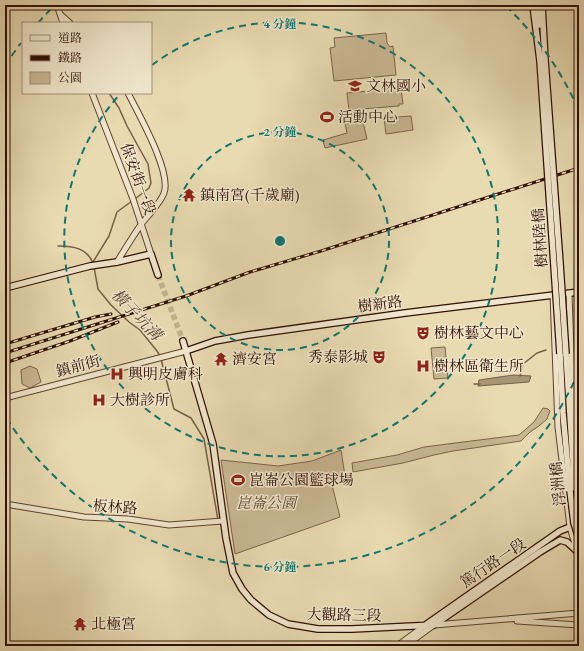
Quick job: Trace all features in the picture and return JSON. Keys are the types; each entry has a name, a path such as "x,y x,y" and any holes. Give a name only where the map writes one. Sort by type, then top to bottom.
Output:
{"main road":[{"name":"樹林陸橋","path":"533,5 542,60"},
{"name":"樹林陸橋","path":"538,5 560,255 566,412"},
{"name":"樹林陸橋","path":"542,5 542,60"},
{"path":"5,288 92,266 151,254"},
{"name":"保安街一段","path":"151,254 158,276"},
{"name":"樹新路","path":"186,351 215,341 248,335 405,313 579,292"},
{"path":"183,342 213,444 223,521"},
{"name":"浮洲橋","path":"566,412 579,521"},
{"name":"浮洲橋","path":"575,491 574,523 579,539"},
{"name":"大觀路三段","path":"223,521 233,573 246,595 269,615 288,624 318,629 434,625"},
{"name":"篤行路一段","path":"424,626 560,531 570,527 579,526"},
{"name":"篤行路一段","path":"434,625 560,540 568,542 578,551"}],"street":[{"path":"57,5 63,22"},
{"path":"59,12 69,22"},
{"name":"保安街一段","path":"92,94 133,200 151,254"},
{"path":"116,262 141,224 164,194 162,167 152,141 128,94"},
{"path":"569,294 573,408 579,475"},
{"path":"553,295 559,439 570,527 579,558"},
{"name":"鎮前街","path":"5,398 186,351"},
{"path":"559,439 566,412"},
{"path":"566,412 575,491"},
{"name":"板林路","path":"5,504 84,517 128,519 169,525 223,521"},
{"name":"大觀路三段","path":"434,625 579,613"},
{"path":"557,615 555,619 559,624"},
{"name":"大觀路三段","path":"506,620 579,625"},
{"path":"405,646 434,625"},
{"path":"397,646 424,626"}],"green space":[{"path":"386,33 387,43 390,47 393,46 396,75 334,81 330,48 335,47 334,38"},
{"path":"401,88 403,104 399,104 399,106 349,110 347,93"},
{"path":"411,116 413,130 386,134 384,118"},
{"path":"363,122 367,139 325,148 323,140 347,133 345,123"},
{"path":"445,347 448,378 434,379 431,348"},
{"path":"30,366 37,369 41,382 30,388 22,384 21,370"},
{"path":"543,408 550,411 547,419 521,441 453,451 403,463 353,472 352,463 397,455 424,447 519,435 534,422"},
{"name":"崑崙公園","path":"341,450 345,476 331,481 340,517 235,554 221,460 278,466 312,461"}],"shaded area":[{"path":"513,375 531,376 529,382 478,386 479,380"}],"waterway":[{"path":"110,94 119,108 148,164 151,183 149,188 135,199"},
{"path":"93,262 109,236 117,212 132,201"},
{"path":"58,246 74,247 79,249 87,254 93,263"},
{"name":"橫子坑溝","path":"94,267 98,289 111,305 140,330 160,356"},
{"path":"520,376 523,364 537,353 546,350"},
{"name":"橫子坑溝","path":"161,359 174,409 191,418 204,439 218,520"},
{"path":"474,384 480,384"}],"tunnel":[{"path":"158,275 183,341"}],"railway":[{"path":"5,353 186,296 250,272 321,251 579,168"},
{"path":"5,344 95,317 111,314"},
{"path":"5,363 70,341 118,322"}],"place":[{"name":"文林國小","path":"355,86"},
{"name":"活動中心","path":"327,117"},
{"name":"鎮南宮(千歲廟)","path":"189,195"},
{"name":"樹林藝文中心","path":"423,333"},
{"name":"秀泰影城","path":"379,357"},
{"name":"濟安宮","path":"221,359"},
{"name":"樹林區衛生所","path":"423,366"},
{"name":"興明皮膚科","path":"117,374"},
{"name":"大樹診所","path":"99,400"},
{"name":"崑崙公園籃球場","path":"238,480"},
{"name":"北極宮","path":"80,624"}]}
